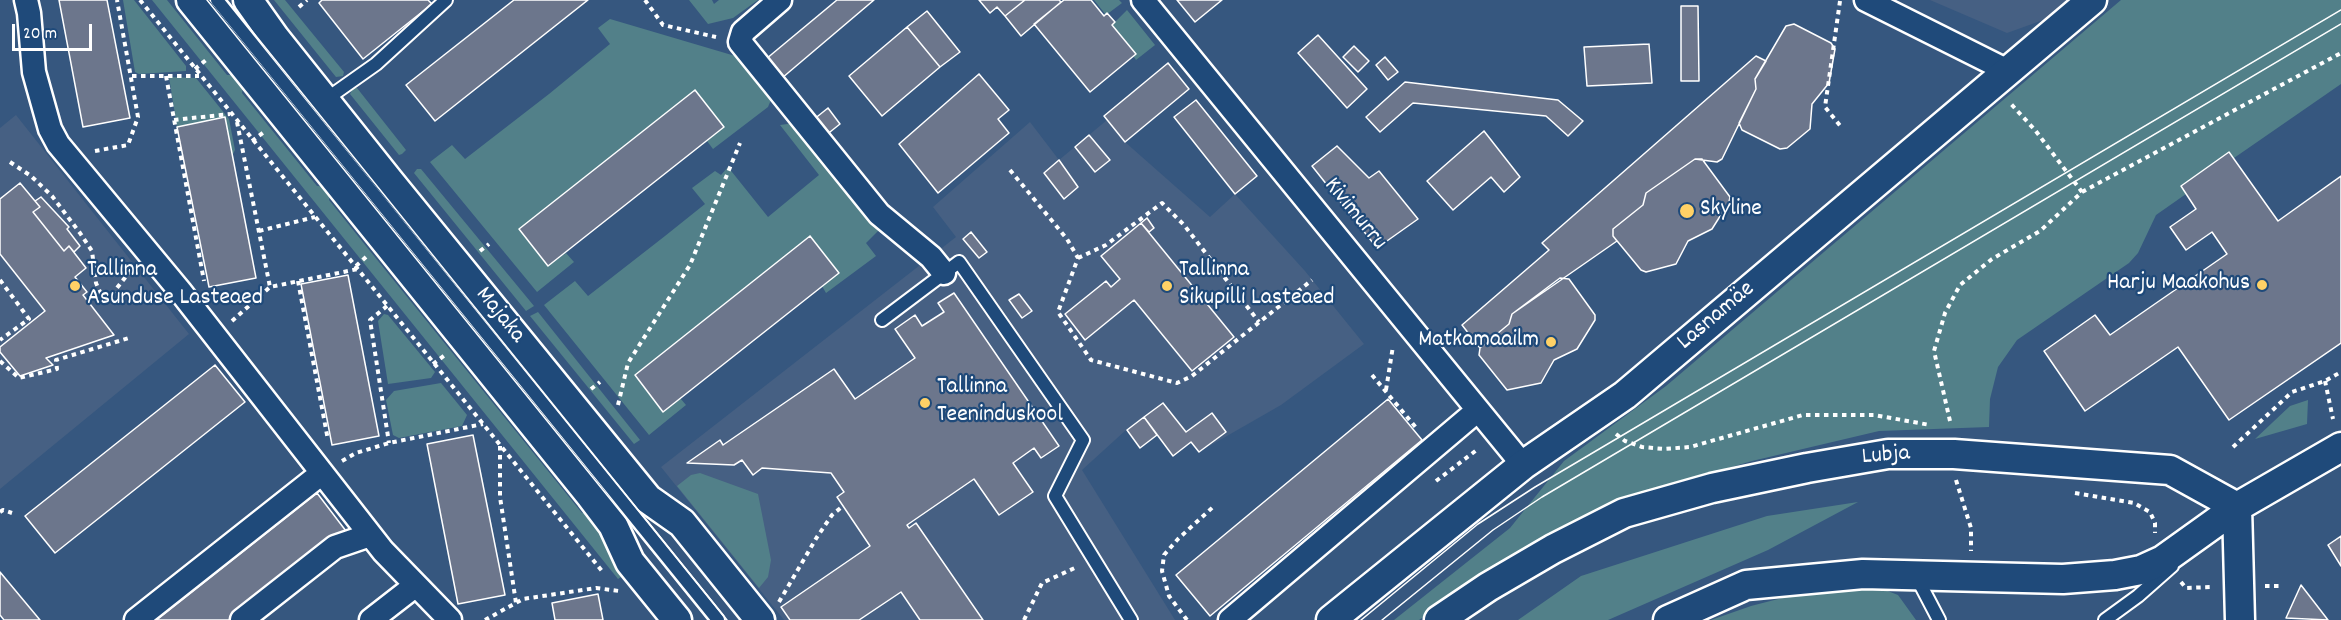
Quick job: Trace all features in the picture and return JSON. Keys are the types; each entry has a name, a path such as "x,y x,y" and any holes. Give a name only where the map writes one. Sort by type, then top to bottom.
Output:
{"street":[{"path":"26,0 34,72 50,129 74,162 211,330 328,464 370,535 450,620"},
{"name":"Majaka","path":"191,0 591,496 613,525 630,562 677,620"},
{"name":"Majaka","path":"248,0 325,100 648,498 691,533 768,615"},
{"path":"780,0 743,32 740,42 879,214 932,257 944,273"},
{"name":"Kivimurru","path":"1143,0 1523,465"},
{"path":"1866,0 2006,83"},
{"name":"Lasnamäe","path":"1331,620 1523,465 1625,394 2006,83 2092,0"},
{"path":"1230,620 1478,410"},
{"path":"1668,620 1746,585 1863,574 2063,579 2115,575 2166,564 2237,507 2341,447"},
{"name":"Lubja","path":"1439,620 1553,549 1624,513 1712,488 1888,454 1954,454 2170,470 2237,507"},
{"path":"136,620 328,464"},
{"path":"2237,507 2241,586 2240,620"},
{"path":"242,620 335,547 370,535"},
{"path":"371,620 416,585"}],"lane":[{"path":"217,0 718,620"},
{"path":"325,100 376,64 446,0"},
{"path":"882,320 959,261 1083,440 1055,496 1131,620"},
{"path":"2105,620 2138,596 2166,564"},
{"path":"1916,575 1939,620"}],"path":[{"path":"74,162 86,153 128,145 138,117 117,0"},
{"path":"140,0 605,574"},
{"path":"298,7 307,0"},
{"path":"645,0 663,25 740,42"},
{"path":"1840,0 1825,107 1842,128"},
{"path":"1950,421 1934,351 1945,313 1960,285 1992,259 2040,231 2082,192 2341,53"},
{"path":"132,76 200,76"},
{"path":"166,76 206,292 192,306"},
{"path":"2006,83 2035,130 2082,192"},
{"path":"174,120 231,114"},
{"path":"237,122 270,287"},
{"path":"618,405 628,363 690,265 740,143"},
{"path":"10,162 31,176 52,196 80,233 92,251 96,283 105,303 135,266"},
{"path":"1010,170 1067,239 1078,258"},
{"path":"1259,322 1184,225 1162,203 1106,244 1078,258 1058,312 1091,360 1177,383 1192,375 1259,322 1312,280"},
{"path":"259,231 315,217"},
{"path":"211,330 232,321 270,287 357,269"},
{"path":"0,280 30,319 0,340"},
{"path":"298,281 329,446"},
{"path":"387,305 370,320 389,443"},
{"path":"0,361 19,378 57,369 56,360 129,338"},
{"path":"2233,447 2292,392 2325,381 2341,372"},
{"path":"1372,375 1433,448"},
{"path":"2325,381 2333,419"},
{"path":"1596,414 1625,441 1642,447 1664,449 1690,447 1803,415 1874,415 1934,426"},
{"path":"328,464 340,462 356,453 389,443 483,424"},
{"path":"1469,454 1500,437"},
{"path":"501,445 500,497 516,603"},
{"path":"1967,477 1955,476 1971,528 1968,577"},
{"path":"2066,492 2134,503 2150,512 2156,523 2155,548 2186,588 2282,586"},
{"path":"768,615 832,515 843,506"},
{"path":"1187,620 1169,596 1162,571 1164,555 1213,507"},
{"path":"0,512 3,510 12,513"},
{"path":"1024,620 1042,583 1094,558"},
{"path":"612,583 625,600"},
{"path":"486,620 523,599 596,588 619,592"}],"shaded area":[{"path":"1930,0 2068,0 2046,19 2007,33"},
{"name":"Tallinna Asunduse Lasteaed","path":"16,115 189,334 0,489 0,128"},
{"name":"Tallinna Teeninduskool","path":"1107,120 1125,142 1210,217 1235,194 1305,271 1364,344 1281,405 1199,452 1191,442 1173,456 1157,435 1140,448 1126,430 1082,470 1175,620 784,620 661,467 956,237 933,207 1030,122 1059,160"}],"green space":[{"path":"123,0 134,0 186,66 186,71 139,74 135,72"},
{"path":"152,0 167,0 227,75 241,75 244,80 242,93 317,186 331,187 329,200 582,513 596,513 627,573 618,579"},
{"path":"274,0 285,0 344,72 343,76 336,77"},
{"path":"689,0 712,0 714,4 719,0 758,0 733,18 708,24"},
{"path":"1094,0 1119,0 1122,3 1106,15"},
{"path":"2121,0 2341,0 2341,84 2234,158 2229,152 2181,186 2186,194 2156,215 2138,253 2129,263 2017,340 1998,367 1990,399 1989,427 1879,431 1752,461 1637,495 1453,597 1419,620 1394,620 1510,528 1564,461 1666,386"},
{"path":"1127,10 1155,45 1136,60 1112,25"},
{"path":"610,19 742,58 773,95 768,107 713,149 707,141 724,127 695,90 519,229 548,266 566,253 574,262 537,292 430,162 452,145 465,159 549,94 610,44 598,28"},
{"path":"169,77 196,78 229,119 235,150 233,154 177,127"},
{"path":"353,88 357,88 406,150 402,154 399,155 350,94"},
{"path":"795,123 879,230 866,243 876,256 826,293 822,286 810,237 635,375 663,412 680,398 686,405 649,435 544,305 575,281 588,296 665,236 705,204 692,188 715,171 721,175 728,167 768,217 819,175 780,125"},
{"path":"417,169 421,169 534,306 526,311 414,173"},
{"path":"538,312 640,440 634,444 530,316"},
{"path":"384,314 388,315 435,372 431,378 388,384 378,321"},
{"path":"441,383 467,415 462,426 399,438 393,435 386,400 394,391"},
{"path":"2308,400 2307,424 2255,439 2290,406"},
{"path":"700,473 758,494 771,560 768,577 759,588 677,486 691,475"},
{"path":"1858,502 1768,550 1608,620 1518,620 1581,576 1767,516"},
{"path":"1875,586 1898,595 1916,620 1711,620 1751,606 1813,590"}],"building":[{"path":"59,0 107,0 130,118 83,127"},
{"path":"322,0 428,0 432,4 363,59 319,3"},
{"path":"514,0 588,0 435,121 406,85"},
{"path":"837,0 874,0 782,78 766,59"},
{"path":"979,0 1025,0 1005,16 997,7 990,13"},
{"path":"1025,0 1059,0 1061,2 1021,36 1005,16"},
{"path":"1064,0 1091,0 1104,16 1107,13 1115,22 1112,25 1136,54 1090,92 1034,24"},
{"path":"1177,0 1222,0 1195,22"},
{"path":"1681,6 1698,6 1699,81 1681,81"},
{"path":"927,11 960,52 940,67 907,27"},
{"path":"1794,24 1831,43 1835,49 1829,83 1812,104 1810,129 1787,148 1780,149 1742,130 1739,123 1756,89 1755,79 1786,26"},
{"path":"907,27 940,67 882,116 849,76"},
{"path":"1318,35 1367,89 1347,108 1298,53"},
{"path":"1649,44 1652,83 1587,86 1584,47"},
{"path":"1354,46 1369,61 1358,72 1343,57"},
{"path":"1756,56 1766,61 1755,79 1756,89 1722,159 1717,162 1695,159 1646,193 1643,205 1613,229 1613,236 1617,241 1512,314 1509,324 1480,348 1462,325 1549,250 1542,243"},
{"path":"1385,57 1398,72 1388,80 1376,65"},
{"path":"1168,63 1189,89 1125,142 1104,116"},
{"path":"979,74 1009,110 998,119 1009,133 938,193 899,144"},
{"path":"1405,82 1558,100 1583,121 1568,136 1546,116 1413,103 1380,132 1366,117"},
{"path":"695,90 724,127 548,266 519,229"},
{"path":"1196,100 1257,176 1235,194 1174,117"},
{"path":"828,108 840,124 825,136 813,120"},
{"path":"225,117 256,278 209,287 177,127"},
{"path":"1484,131 1520,177 1504,192 1491,177 1453,210 1427,181"},
{"path":"1089,135 1110,160 1095,172 1075,147"},
{"path":"1337,146 1369,178 1379,171 1418,219 1377,248 1312,166"},
{"name":"Harju Maakohus","path":"2229,152 2278,221 2341,176 2341,343 2229,420 2178,347 2085,411 2044,351 2095,315 2110,335 2227,254 2212,232 2186,250 2170,227 2196,209 2181,186"},
{"path":"1695,159 1702,159 1730,197 1729,202 1712,229 1688,241 1676,264 1646,272 1641,270 1613,236 1613,229 1643,205 1646,193"},
{"path":"1059,160 1078,187 1064,199 1044,173"},
{"path":"20,183 40,207 33,212 64,251 69,246 86,268 75,277 87,292 83,295 114,335 46,358 53,365 20,376 0,352 0,347 45,311 0,254 0,199"},
{"path":"41,197 69,227 67,229 80,246 74,252 69,246 64,251 33,212 40,207 35,201"},
{"path":"1147,218 1154,228 1149,232 1141,223"},
{"path":"1141,223 1234,337 1192,371 1134,300 1085,340 1065,314 1106,281 1111,287 1120,279 1101,256"},
{"path":"971,232 987,252 979,258 963,239"},
{"path":"810,236 839,273 663,412 635,375"},
{"path":"348,275 379,436 332,445 301,284"},
{"path":"1560,278 1569,279 1595,315 1595,320 1577,349 1554,360 1541,383 1507,390 1479,355 1480,348 1509,324 1512,314"},
{"path":"954,293 1059,446 1041,458 1034,448 1013,463 1033,492 999,515 974,479 907,525 909,528 916,523 983,620 920,620 901,592 859,620 790,620 781,607 870,546 837,497 844,492 831,473 762,468 753,475 742,460 734,465 687,463 720,440 723,445 834,369 855,399 915,358 895,329 915,315 922,326 944,312 938,303"},
{"path":"1019,294 1032,311 1022,318 1009,300"},
{"path":"215,365 245,402 55,553 25,516"},
{"path":"1388,399 1422,440 1210,616 1176,575"},
{"path":"1163,403 1186,432 1212,413 1226,432 1199,452 1191,442 1173,456 1144,417"},
{"path":"1144,417 1157,435 1140,448 1127,430"},
{"path":"473,435 505,595 458,604 427,444"},
{"path":"317,493 346,531 233,620 156,620"},
{"path":"2341,536 2341,566 2328,545"},
{"path":"0,572 40,620 4,620 0,615"},
{"path":"2301,585 2328,620 2286,618"},
{"path":"598,594 603,620 555,620 552,603"}],"tram line":[{"path":"207,0 708,620"},
{"path":"227,0 727,620"},
{"path":"1361,620 1478,524 1535,487 2341,10"},
{"path":"1382,620 1493,530 1542,497 2341,24"}],"place":[{"name":"Skyline","path":"1687,211"},
{"name":"Harju Maakohus","path":"2262,285"},
{"name":"Tallinna Asunduse Lasteaed","path":"75,286"},
{"name":"Tallinna Sikupilli Lasteaed","path":"1167,286"},
{"name":"Matkamaailm","path":"1551,342"},
{"name":"Tallinna Teeninduskool","path":"925,403"}]}
